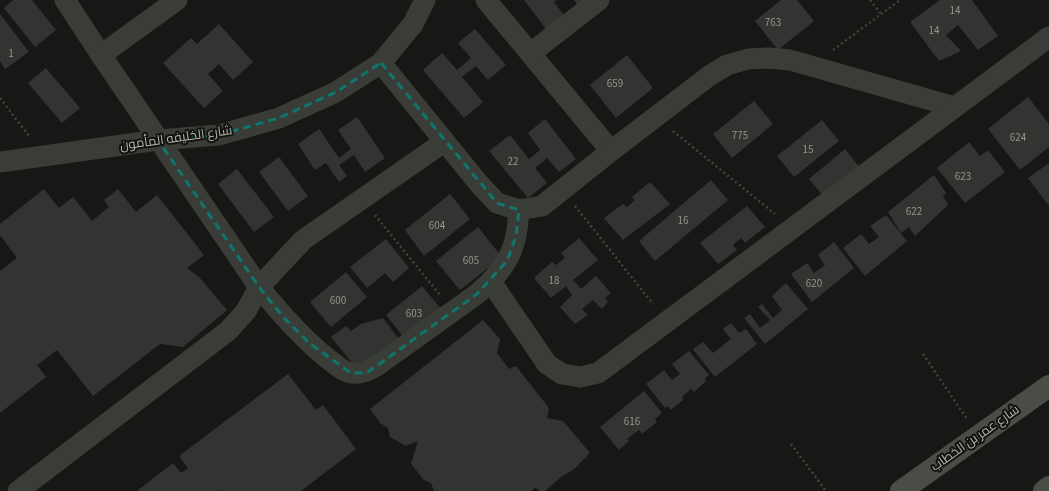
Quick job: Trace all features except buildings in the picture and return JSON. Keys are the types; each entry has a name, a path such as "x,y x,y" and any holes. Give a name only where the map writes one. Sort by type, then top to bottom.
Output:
{"street":[{"path":"65,0 259,288 283,317 309,343 338,367 351,374 366,373 477,294 491,282 506,261 514,242 519,210"},
{"path":"101,55 177,0"},
{"name":"شارع الخليفه المأمون","path":"0,162 158,140 219,135 279,118 336,92 381,63 413,24 425,0"},
{"path":"486,0 611,151"},
{"path":"530,53 599,0"},
{"path":"491,282 547,364 562,374 580,378 598,373 1049,37"},
{"path":"381,63 480,185 497,203 519,210 542,206 709,76 734,63 748,59 769,58 790,60 955,107"},
{"path":"18,491 228,331 246,311 259,288 303,240 444,142"},
{"name":"شارع عمر بن الخطاب","path":"901,491 1049,386"},
{"path":"1044,491 1049,487"}],"path":[{"path":"870,0 881,14"},
{"path":"811,66 900,0"},
{"path":"0,98 44,156"},
{"path":"656,116 792,228"},
{"path":"562,190 666,322"},
{"path":"362,199 453,311"},
{"path":"923,354 979,435"},
{"path":"791,444 826,491"}],"highlighted area":[{"path":"381,63 497,203 519,210 516,236 507,261 477,294 366,373 351,373 309,343 283,317 259,287 158,140 219,135 279,118 336,92"}]}
